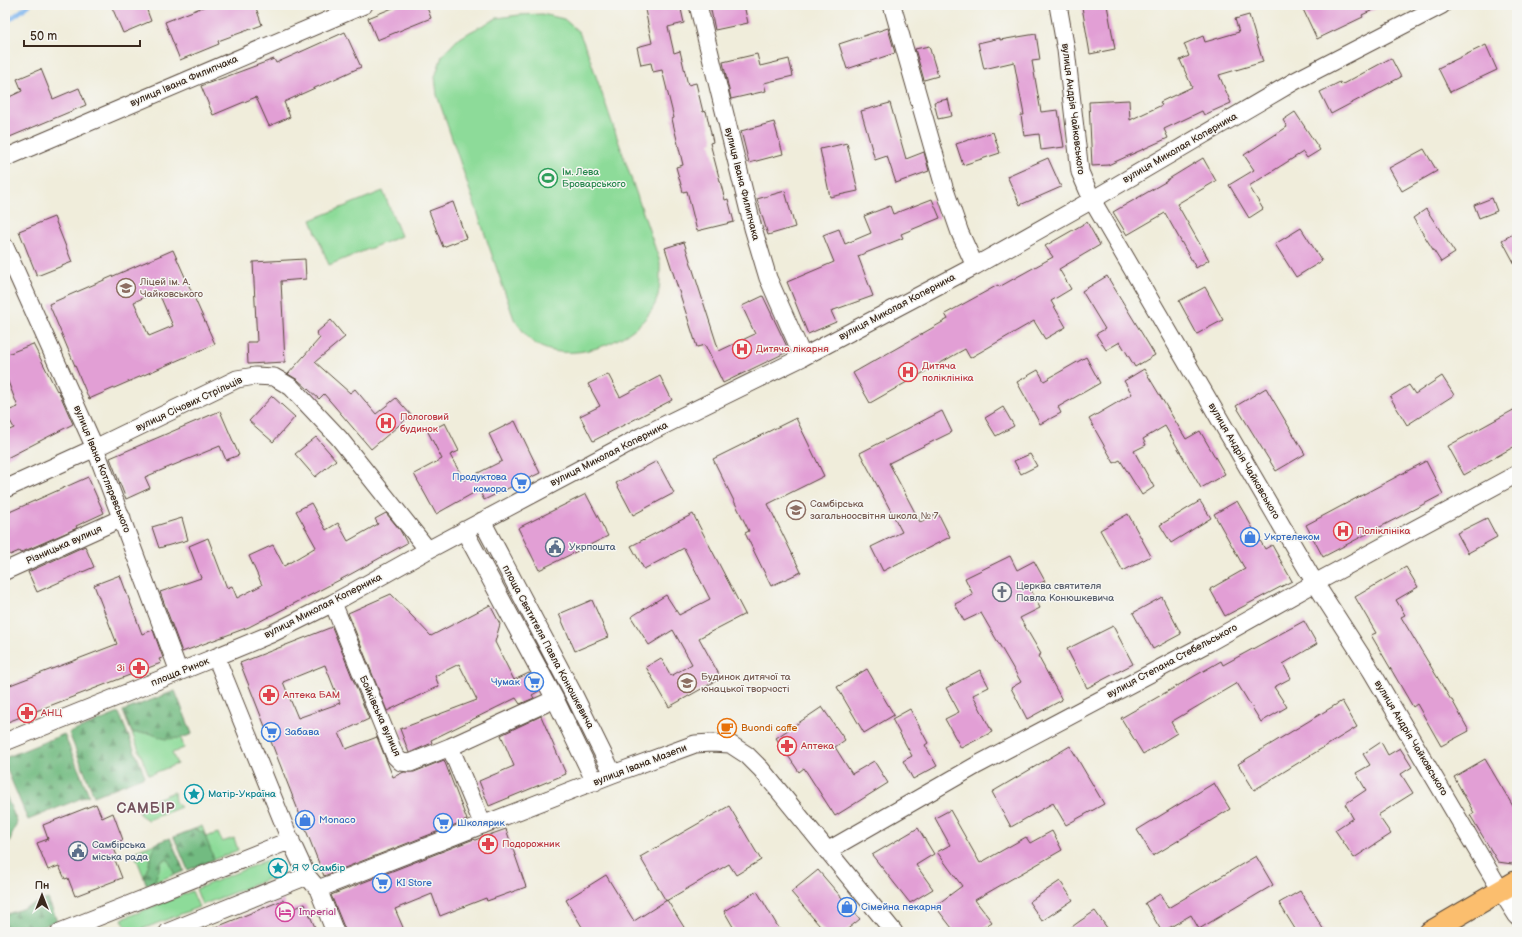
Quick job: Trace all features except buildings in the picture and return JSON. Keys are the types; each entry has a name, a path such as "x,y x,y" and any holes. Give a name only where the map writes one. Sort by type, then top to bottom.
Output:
{"main road":[{"path":"1430,932 1509,886"}],"street":[{"name":"вулиця Івана Филипчака","path":"5,158 364,5"},
{"name":"вулиця Івана Филипчака","path":"698,5 752,228 768,278 803,357"},
{"path":"892,5 944,187 960,233 975,266"},
{"name":"вулиця Андрія Чайковського","path":"1058,5 1066,50 1080,172 1092,200 1316,583 1509,886 1517,916"},
{"name":"вулиця Миколая Коперника","path":"216,657 271,634 333,603 464,530 642,436 803,357 975,266 1092,200 1295,81 1442,5"},
{"name":"вулиця Івана Котляревського","path":"5,247 95,448 179,672"},
{"name":"вулиця Січових Стрільців","path":"5,488 95,448 237,379 255,376 274,377 291,387 339,438 428,550"},
{"name":"вулиця Степана Стебельського","path":"827,851 977,765 1208,643 1517,474"},
{"name":"Різницька вулиця","path":"5,571 122,518"},
{"name":"площа Святителя Павла Конюшкевича","path":"482,521 576,697 613,774"},
{"name":"площа Святителя Павла Конюшкевича","path":"464,530 554,699 595,782"},
{"name":"Бойківська вулиця","path":"333,603 395,756 401,762 410,762 450,747 554,699"},
{"name":"площа Ринок","path":"5,742 216,657 291,840 307,876 318,890 335,932"},
{"name":"вулиця Івана Мазепи","path":"318,890 613,774 695,744 730,744 747,754 761,769 894,932"},
{"path":"450,747 483,825"},
{"path":"60,932 291,840"},
{"path":"168,932 307,876"}],"green space":[{"name":"Ім. Лева Броварського","path":"542,14 564,19 579,32 588,53 660,262 660,283 657,299 647,317 636,328 606,345 589,350 572,352 556,351 537,345 529,338 514,319 437,95 435,77 442,56 457,40 470,32 497,18"},
{"path":"383,191 401,236 329,265 311,220"},
{"path":"175,691 192,734 181,738 184,748 172,753 177,764 149,775 123,711"},
{"path":"175,691 192,734 181,738 165,739 149,733 132,733 123,711"},
{"path":"119,713 145,776 94,796 69,733"},
{"path":"64,734 89,795 28,820 5,765 5,758"},
{"path":"174,792 175,802 181,807 148,820 140,815 139,811 143,806 142,805"},
{"path":"5,793 17,822 8,845 5,846"},
{"path":"202,826 206,837 218,833 222,842 234,838 238,850 188,870 174,837"},
{"path":"195,829 204,833 214,859 188,870 174,837"},
{"path":"170,838 184,871 147,885 134,852"},
{"path":"170,838 184,871 175,875 168,859 162,861 154,883 147,885 144,878 156,843"},
{"path":"270,859 276,876 202,905 196,889"},
{"path":"192,891 199,907 135,932 128,932 122,919"},
{"path":"48,899 57,921 28,932 5,932 5,915"}],"waterway":[{"path":"5,23 29,5"}],"place":[{"name":"Ім. Лева Броварського","path":"548,178"},
{"name":"Ліцей ім. А. Чайковського","path":"126,288"},
{"name":"Дитяча лікарня","path":"742,349"},
{"name":"Дитяча поліклініка","path":"908,372"},
{"name":"Пологовий будинок","path":"386,423"},
{"name":"Продуктова комора","path":"521,483"},
{"name":"Самбірська загальноосвітня школа № 7","path":"796,510"},
{"name":"Поліклініка","path":"1343,531"},
{"name":"Укртелеком","path":"1250,537"},
{"name":"Укрпошта","path":"555,547"},
{"name":"Церква святителя Павла Конюшкевича","path":"1002,592"},
{"name":"3і","path":"139,668"},
{"name":"Чумак","path":"534,682"},
{"name":"Будинок дитячої та юнацької творчості","path":"687,683"},
{"name":"Аптека БАМ","path":"269,695"},
{"name":"АНЦ","path":"27,713"},
{"name":"Buondi caffe","path":"727,728"},
{"name":"Забава","path":"271,732"},
{"name":"Аптека","path":"787,746"},
{"name":"Матір-Україна","path":"194,794"},
{"name":"Monaco","path":"305,820"},
{"name":"Школярик","path":"443,823"},
{"name":"Подорожник","path":"488,844"},
{"name":"Самбірська міська рада","path":"78,851"},
{"name":"Я ♥ Самбір","path":"278,868"},
{"name":"KI Store","path":"382,883"},
{"name":"Сімейна пекарня","path":"847,907"},
{"name":"Imperial","path":"285,912"}],"district":[{"name":"САМБІР","path":"146,808"}]}
